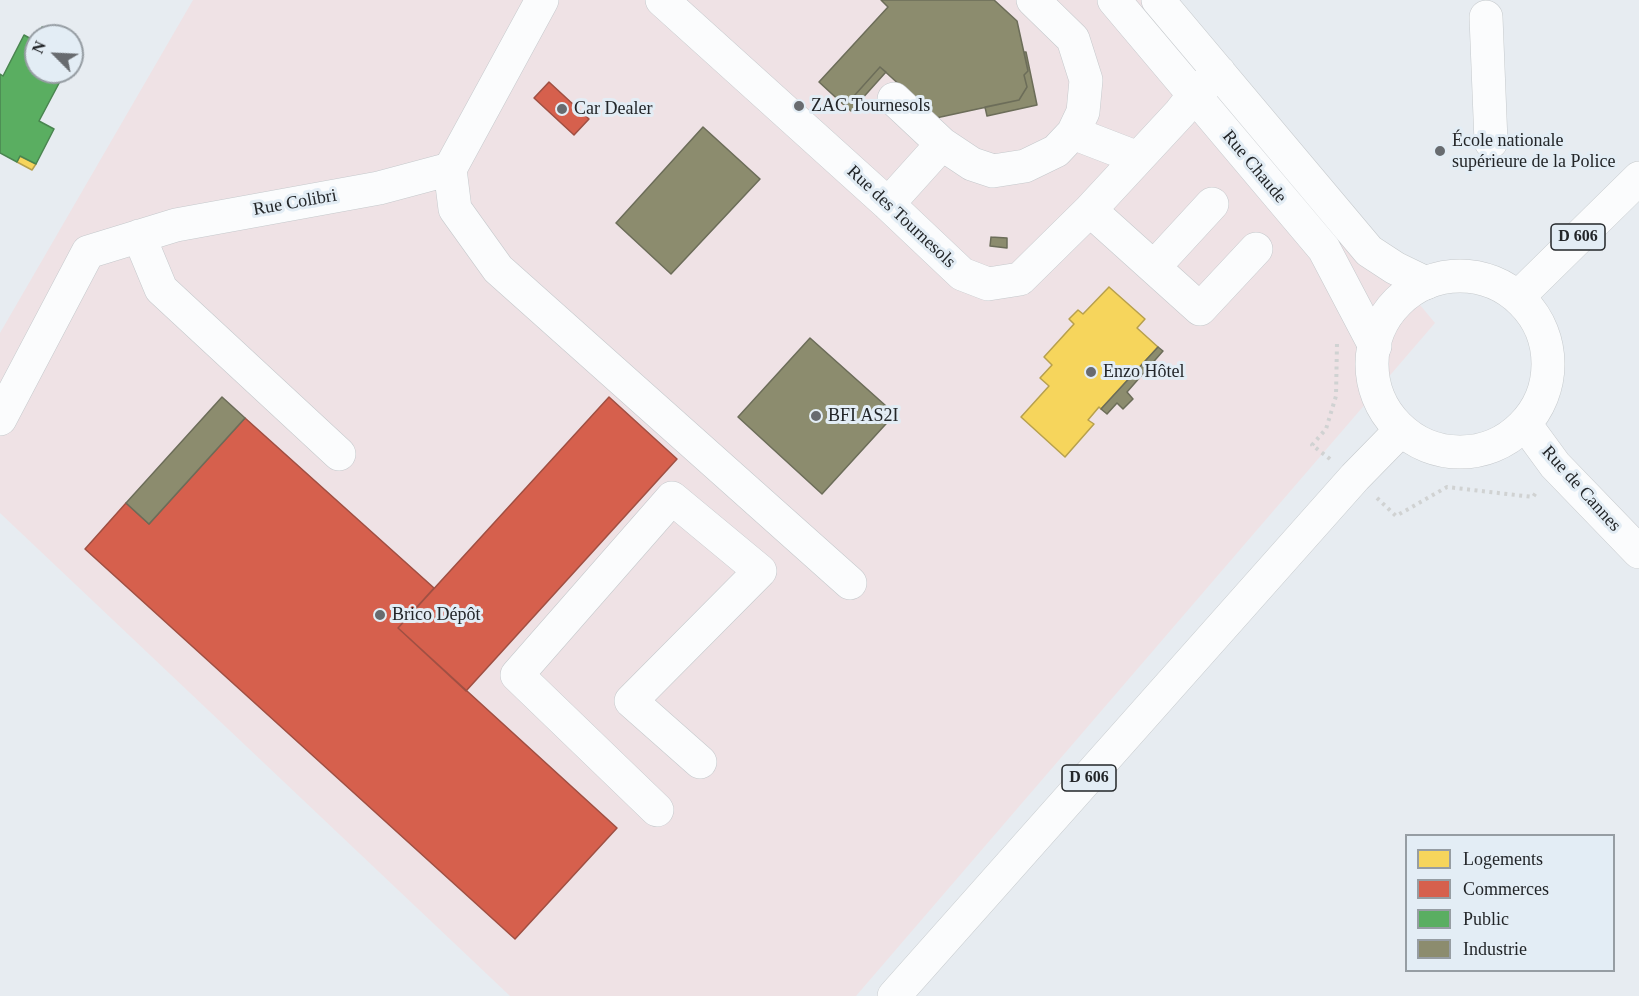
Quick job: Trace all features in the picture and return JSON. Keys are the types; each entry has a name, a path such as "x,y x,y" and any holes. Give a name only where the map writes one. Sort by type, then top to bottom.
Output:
{"street":[{"path":"542,0 450,169 455,209 498,269 850,583"},
{"name":"Rue des Tournesols","path":"662,0 962,274 988,284 1020,279 1090,210 1194,95 1219,72"},
{"path":"894,99 942,144 972,164 993,171 1025,166 1056,151 1073,133 1083,112 1086,80 1073,39 1033,0"},
{"name":"Rue Chaude","path":"1114,0 1324,249 1375,346"},
{"name":"Rue Chaude","path":"1158,0 1369,251 1426,284"},
{"path":"1486,17 1491,142"},
{"path":"1073,133 1138,158"},
{"path":"888,204 942,144"},
{"name":"Rue Colibri","path":"0,419 88,252 176,225 379,188 450,169"},
{"name":"D 606","path":"1518,297 1639,178"},
{"path":"1154,267 1212,204"},
{"path":"1090,210 1200,309 1256,249"},
{"path":"139,236 161,289 339,454"},
{"path":"1468,276 1494,282 1518,297 1539,325 1548,359 1543,394 1525,424 1504,441 1478,451 1450,452 1424,445 1401,430 1380,402 1372,369 1377,335 1394,305 1415,288 1441,278 1468,276"},
{"name":"Rue de Cannes","path":"1525,424 1555,465 1639,552"},
{"name":"D 606","path":"894,996 1355,477 1401,430"},
{"path":"657,810 517,675 672,498 760,571 631,701 700,762"}],"path":[{"path":"1337,333 1336,396 1326,429 1312,445 1355,477 1395,516 1447,487 1533,497 1555,465"}],"shaded area":[{"path":"193,0 1167,0 1435,323 856,996 510,996 0,513 0,333"}],"building: Logements":[{"path":"20,156 36,164 32,170 17,162"},
{"name":"Enzo Hôtel","path":"1109,287 1145,319 1137,328 1158,347 1088,420 1094,424 1065,457 1021,417 1049,386 1040,378 1052,365 1044,357 1074,324 1069,319 1078,310 1083,314"}],"building: Commerces":[{"name":"Car Dealer","path":"549,82 589,119 574,135 534,98"},
{"path":"609,397 677,459 466,691 398,628"},
{"path":"245,418 434,588 398,628 617,828 515,939 85,549 126,503 149,524"}],"building: Public":[{"path":"24,35 24,84 59,84 39,121 54,129 36,164 20,156 17,162 0,153 0,74 3,76"}],"building: Industrie":[{"path":"881,0 994,0 1017,21 1028,71 1024,75 1027,87 1019,100 936,118 880,67 845,106 819,82 888,7"},
{"path":"1024,52 1026,52 1037,105 987,116 985,107 1019,100 1027,87 1024,75 1028,71"},
{"path":"880,67 886,72 851,111 845,106"},
{"path":"703,127 760,179 671,274 616,223"},
{"path":"991,237 1007,238 1007,248 990,246"},
{"name":"BFI AS2I","path":"810,338 895,414 822,494 738,417"},
{"path":"1158,347 1163,351 1127,392 1133,399 1123,409 1117,403 1107,414 1101,409"},
{"path":"222,397 245,418 149,524 126,503"}],"place":[{"name":"ZAC Tournesols","path":"799,106"},
{"name":"Car Dealer","path":"562,109"},
{"name":"École nationale supérieure de la Police","path":"1440,151"},
{"name":"Enzo Hôtel","path":"1091,372"},
{"name":"BFI AS2I","path":"816,416"},
{"name":"Brico Dépôt","path":"380,615"}]}
